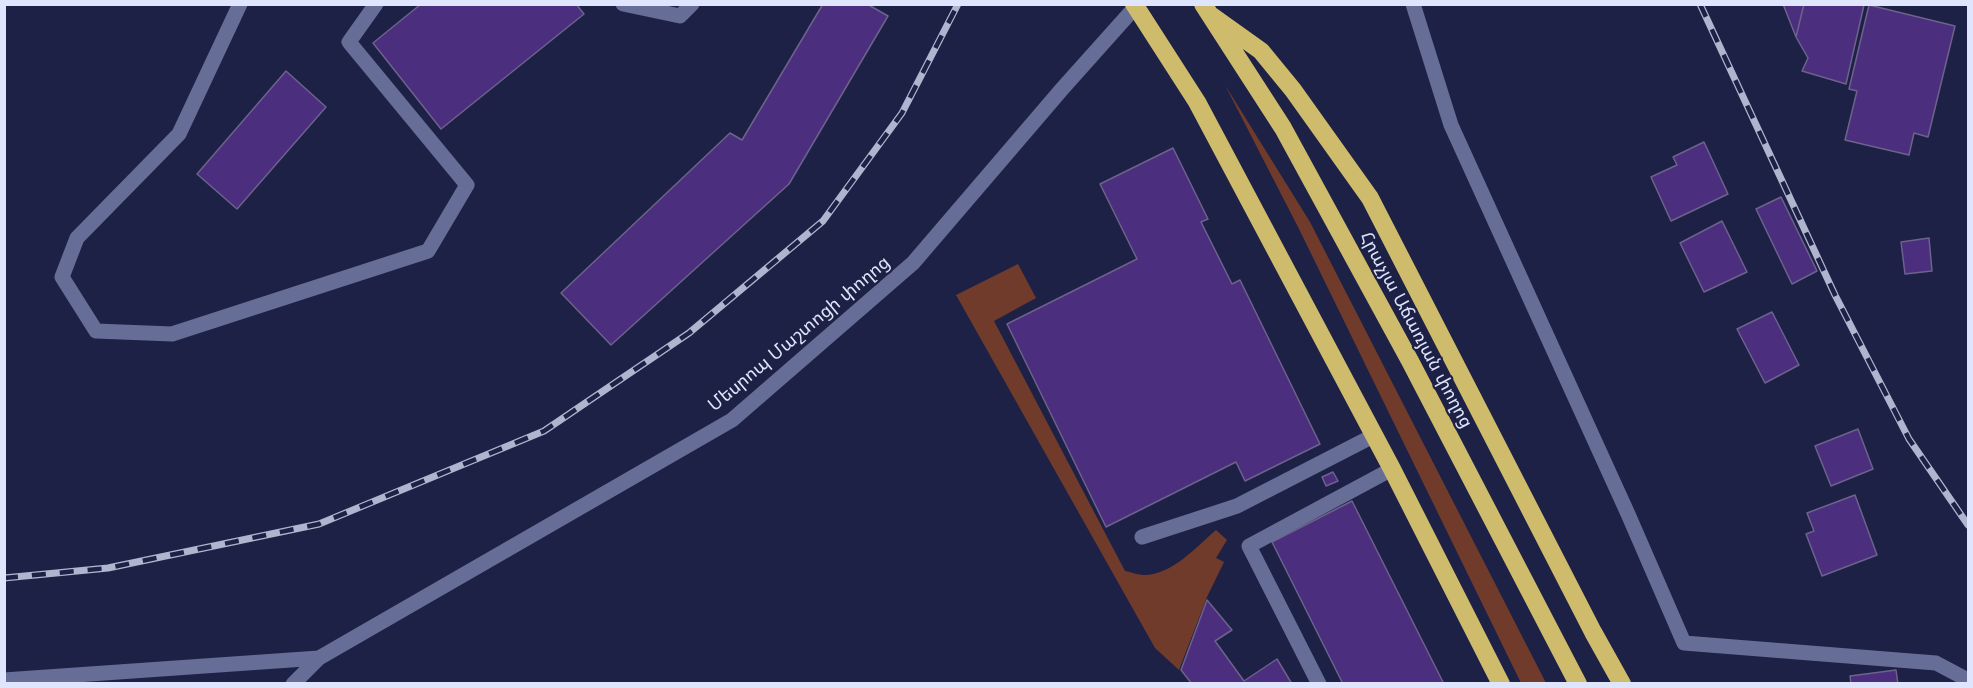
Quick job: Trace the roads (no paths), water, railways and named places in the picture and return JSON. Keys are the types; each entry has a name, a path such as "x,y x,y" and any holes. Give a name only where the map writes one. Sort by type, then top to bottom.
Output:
{"highway":[{"path":"1136,5 1197,102 1375,435 1501,684"},
{"path":"1208,10 1261,51 1293,90 1370,198 1593,633 1622,684"},
{"name":"Հրաչյա Աճառյան փողոց","path":"1208,10 1283,128 1410,361 1578,684"}],"street":[{"path":"240,4 179,134 77,238 62,277 96,331 172,334 428,250 467,185 349,42 376,4"},
{"path":"623,4 680,16 692,4"},
{"path":"1413,4 1451,126 1684,643 1936,663 1968,680"},
{"name":"Մեսրոպ Մաշտոցի փողոց","path":"293,684 319,658 732,420 912,263 1136,5"},
{"path":"1142,537 1237,506 1375,435"},
{"path":"1319,684 1249,546 1392,469"},
{"path":"4,680 319,658"}],"railway":[{"path":"4,578 108,568 319,524 544,431 689,333 823,221 902,113 958,4"},
{"path":"1700,4 1835,295 1909,439 1968,525"}]}
